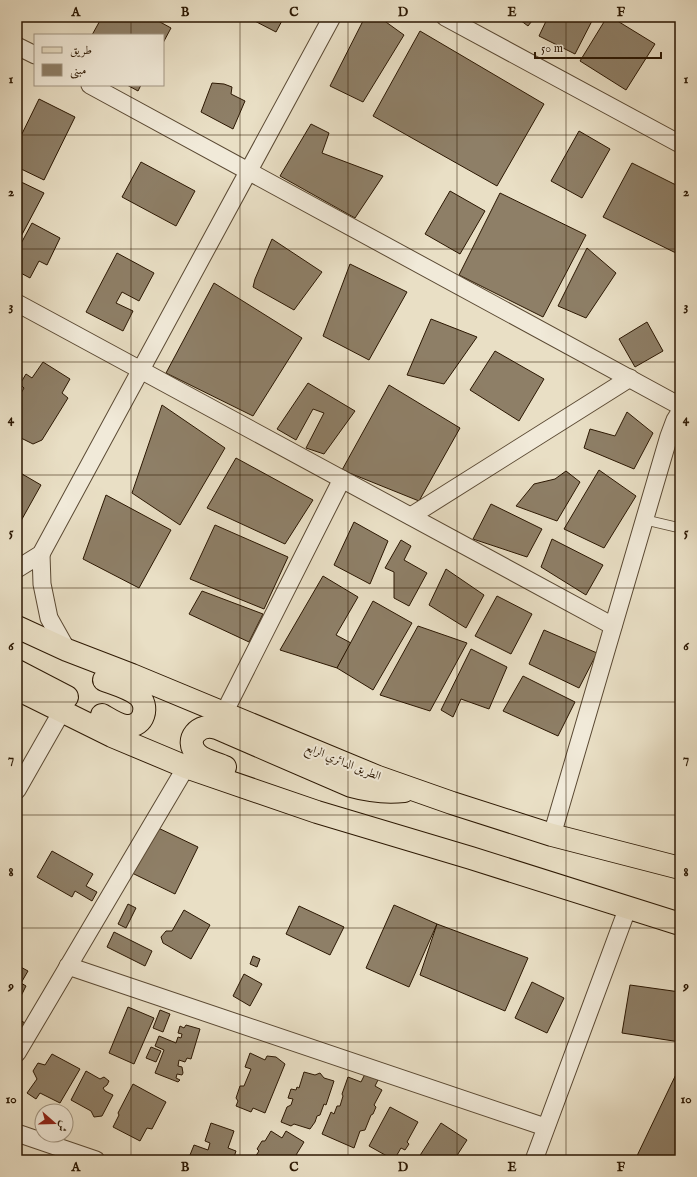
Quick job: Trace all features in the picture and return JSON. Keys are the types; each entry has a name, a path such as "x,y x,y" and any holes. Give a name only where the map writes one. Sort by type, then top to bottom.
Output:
{"main road":[{"name":"الطريق الدائري الرابع","path":"17,627 67,650 132,675 357,768 417,790 552,835 680,868"},
{"path":"17,643 137,695 142,700 145,707 144,715 140,721 133,725 126,726 17,671"},
{"path":"17,689 112,736 186,767 306,809 680,924"},
{"path":"306,809 302,801 286,788 212,762 198,755 192,742 198,730 203,727 210,726 351,786 386,793 417,790"}],"street":[{"path":"17,569 41,554 332,17"},
{"path":"445,17 680,144"},
{"path":"17,46 34,54"},
{"path":"92,86 680,406"},
{"path":"17,303 613,626"},
{"path":"411,516 630,378"},
{"path":"552,835 613,626 646,520 669,436 675,420 680,412"},
{"path":"224,713 342,479"},
{"path":"41,554 42,584 49,618 67,650"},
{"path":"17,790 62,711"},
{"path":"17,1052 186,767"},
{"path":"534,1160 545,1127 628,908"},
{"path":"68,966 545,1127"},
{"path":"17,1134 96,1160"}],"lane":[{"path":"646,520 680,528"}],"building":[{"path":"102,17 151,17 171,28 164,41 164,34 93,34"},
{"path":"247,17 284,17 276,32"},
{"path":"365,17 379,17 404,35 363,102 330,86"},
{"path":"516,17 535,17 528,26"},
{"path":"548,17 594,17 575,54 539,36"},
{"path":"607,17 611,17 655,44 626,90 580,61"},
{"path":"420,31 544,104 497,186 373,116"},
{"path":"212,83 224,84 232,87 231,94 245,101 233,129 201,112"},
{"path":"129,86 140,86 138,91"},
{"path":"39,99 75,117 44,180 17,167 17,144"},
{"path":"311,124 329,133 322,153 383,176 355,218 280,176"},
{"path":"579,131 610,149 582,198 551,181"},
{"path":"141,162 195,191 176,226 122,197"},
{"path":"632,163 680,187 680,255 603,217"},
{"path":"17,180 44,193 17,244"},
{"path":"450,191 485,211 460,254 425,234"},
{"path":"500,193 586,235 543,317 459,275"},
{"path":"32,223 60,238 47,265 39,261 30,278 17,271 17,251"},
{"path":"272,239 322,272 294,310 253,287"},
{"path":"587,248 616,273 586,318 558,306"},
{"path":"117,253 154,273 139,301 122,292 116,303 133,311 123,331 86,312"},
{"path":"350,264 407,292 369,360 323,336"},
{"path":"214,283 302,338 253,416 166,373"},
{"path":"431,319 477,337 444,384 407,375"},
{"path":"647,322 663,351 635,367 619,339"},
{"path":"495,351 544,379 519,421 470,390"},
{"path":"43,362 70,379 62,393 68,398 42,440 33,444 17,436 17,400 24,388 20,384 26,374 32,378"},
{"path":"308,383 355,411 324,454 306,448 324,413 313,409 296,440 277,429"},
{"path":"389,385 460,428 419,501 342,470"},
{"path":"162,405 225,448 180,525 132,493"},
{"path":"627,412 653,433 634,469 584,448 590,429 615,436"},
{"path":"236,458 313,500 285,544 207,508"},
{"path":"599,470 636,496 604,548 564,529"},
{"path":"17,471 41,485 17,528"},
{"path":"566,471 580,482 557,521 516,506 534,484 555,479"},
{"path":"106,495 171,530 139,588 83,559"},
{"path":"491,504 542,529 527,557 473,539"},
{"path":"354,522 388,541 370,584 334,565"},
{"path":"215,525 288,557 264,609 190,579"},
{"path":"552,539 603,565 586,595 541,567"},
{"path":"401,540 411,546 404,560 427,573 409,606 394,598 394,572 385,568"},
{"path":"446,569 484,595 466,628 429,605"},
{"path":"323,576 358,597 336,635 351,643 337,668 280,650"},
{"path":"202,591 263,614 249,642 189,614"},
{"path":"497,596 532,614 511,654 475,636"},
{"path":"373,601 412,623 373,690 337,668"},
{"path":"418,626 467,643 430,711 380,695"},
{"path":"544,630 597,653 579,688 529,664"},
{"path":"471,649 507,667 489,709 461,699 453,717 441,710"},
{"path":"523,676 575,702 558,736 503,711"},
{"path":"154,826 198,847 175,894 132,873"},
{"path":"52,851 93,874 86,886 97,892 92,901 75,891 72,897 37,877"},
{"path":"128,904 136,908 126,928 118,924"},
{"path":"394,905 437,924 409,987 366,968"},
{"path":"299,906 344,927 330,955 286,934"},
{"path":"184,910 210,925 191,959 163,943 161,937 166,931 172,931"},
{"path":"437,924 528,958 505,1011 420,975"},
{"path":"114,932 152,951 145,966 107,947"},
{"path":"253,956 260,959 257,967 250,964"},
{"path":"17,965 28,971 21,983 26,986 20,998 17,996"},
{"path":"244,974 262,984 250,1006 233,996"},
{"path":"532,982 564,998 547,1033 515,1018"},
{"path":"630,985 680,992 680,1042 622,1033"},
{"path":"128,1007 154,1018 134,1064 109,1053"},
{"path":"160,1010 170,1014 163,1032 153,1028"},
{"path":"17,1018 28,1025 25,1030 17,1025"},
{"path":"186,1025 200,1029 191,1059 187,1058 185,1062 179,1060 178,1066 182,1067 183,1073 182,1075 177,1074 176,1078 180,1080 178,1082 155,1073 164,1050 155,1046 159,1036 176,1043 178,1037 181,1038 182,1034 178,1033 180,1026 184,1028"},
{"path":"151,1047 161,1051 156,1062 146,1058"},
{"path":"250,1053 265,1060 267,1056 276,1057 285,1064 265,1113 253,1108 251,1112 236,1106 238,1101 236,1098 240,1086 244,1086 251,1069 245,1067"},
{"path":"52,1054 80,1069 60,1103 40,1093 36,1099 27,1093 37,1079 33,1071 38,1063 45,1065"},
{"path":"680,1066 680,1160 635,1160"},
{"path":"86,1071 100,1079 104,1077 109,1081 103,1088 105,1091 113,1095 102,1116 94,1117 91,1111 71,1100"},
{"path":"304,1072 315,1075 320,1073 324,1078 334,1081 326,1105 324,1104 320,1115 317,1116 310,1129 294,1124 291,1126 281,1122 287,1107 291,1105 293,1099 288,1098 291,1089 296,1090 297,1087 299,1088"},
{"path":"365,1074 378,1080 375,1086 382,1090 374,1105 376,1107 373,1114 371,1115 365,1130 360,1131 354,1148 322,1134 331,1112 334,1114 337,1106 340,1106 343,1096 342,1094 348,1077 361,1082"},
{"path":"133,1084 166,1102 152,1129 147,1128 140,1141 113,1127 119,1115 118,1113"},
{"path":"390,1107 418,1122 407,1142 409,1144 405,1150 401,1148 394,1160 369,1146"},
{"path":"211,1123 234,1131 228,1148 236,1151 233,1160 188,1160 194,1145 208,1150 210,1143 205,1141"},
{"path":"441,1123 467,1140 454,1160 417,1160"},
{"path":"271,1131 282,1138 286,1131 304,1142 293,1160 253,1160 259,1151 257,1149 262,1141 265,1141"},
{"path":"17,1154 24,1157 23,1160 17,1160"}]}
